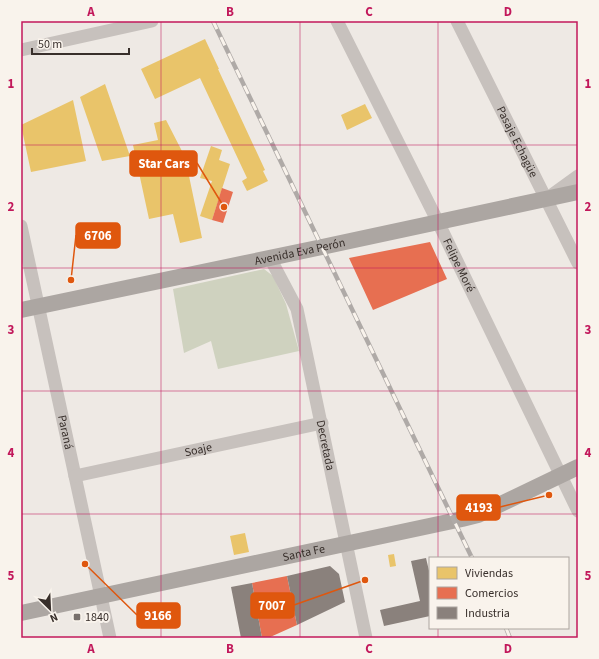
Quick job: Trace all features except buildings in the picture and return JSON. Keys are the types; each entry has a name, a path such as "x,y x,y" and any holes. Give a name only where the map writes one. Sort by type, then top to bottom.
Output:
{"main road":[{"name":"Avenida Eva Perón","path":"21,310 578,192"},
{"name":"Santa Fe","path":"21,613 478,515 578,467"}],"street":[{"path":"21,50 111,25 152,21"},
{"name":"Felipe Moré","path":"337,21 438,222 578,511"},
{"name":"Pasaje Echagüe","path":"457,21 578,263"},
{"path":"546,199 578,176"},
{"name":"Paraná","path":"21,226 110,638"},
{"name":"Decretada","path":"270,258 298,309 366,638"},
{"name":"Soaje","path":"75,476 322,423"}],"green space":[{"path":"264,269 273,276 286,304 299,351 218,369 211,341 184,353 173,289"}],"railway":[{"path":"213,21 472,557"},
{"path":"506,629 510,638"}],"place":[{"name":"Star Cars","path":"224,207"},
{"name":"6706","path":"71,280"},
{"name":"4193","path":"549,495"},
{"name":"9166","path":"85,564"},
{"name":"7007","path":"365,580"},
{"name":"1840","path":"77,617"}]}
